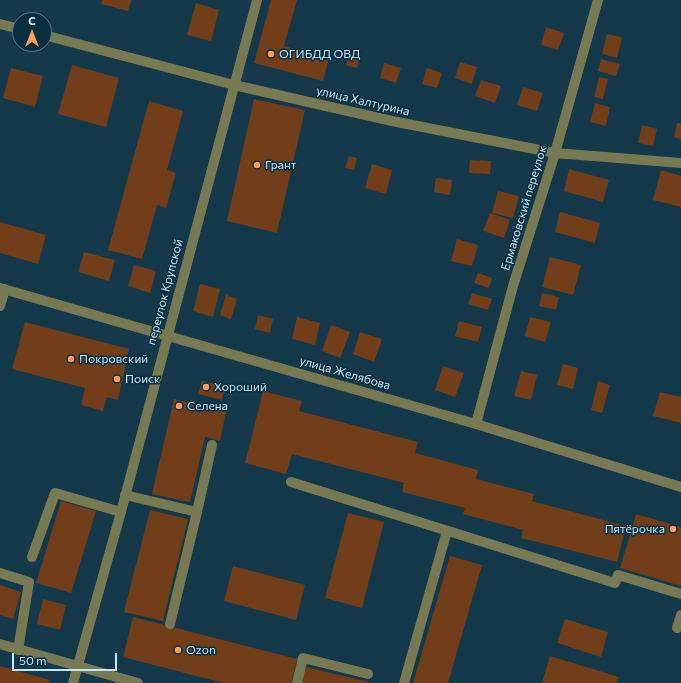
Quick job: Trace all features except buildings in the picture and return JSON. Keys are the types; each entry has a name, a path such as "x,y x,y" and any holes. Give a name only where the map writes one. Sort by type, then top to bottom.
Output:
{"street":[{"name":"переулок Крупской","path":"74,683 257,0"},
{"name":"Ермаковский переулок","path":"476,424 513,286 555,152 598,0"},
{"path":"0,24 12,27"},
{"name":"улица Халтурина","path":"52,37 234,85 392,121 555,152 681,163"},
{"path":"0,306 2,289"},
{"name":"улица Желябова","path":"2,289 476,424 681,487"},
{"path":"170,624 212,446"},
{"path":"291,482 615,583 618,575 681,594"},
{"path":"32,557 55,493 121,512"},
{"path":"125,495 197,512"},
{"path":"404,683 446,531"},
{"path":"0,573 29,582 18,650"},
{"path":"677,628 681,615"},
{"path":"0,644 138,683"},
{"path":"297,683 303,658 368,674"}],"place":[{"name":"ОГИБДД ОВД","path":"271,54"},
{"name":"Грант","path":"257,165"},
{"name":"Покровский","path":"71,359"},
{"name":"Поиск","path":"117,379"},
{"name":"Хороший","path":"206,387"},
{"name":"Селена","path":"179,406"},
{"name":"Пятёрочка","path":"673,529"},
{"name":"Ozon","path":"178,650"}]}
